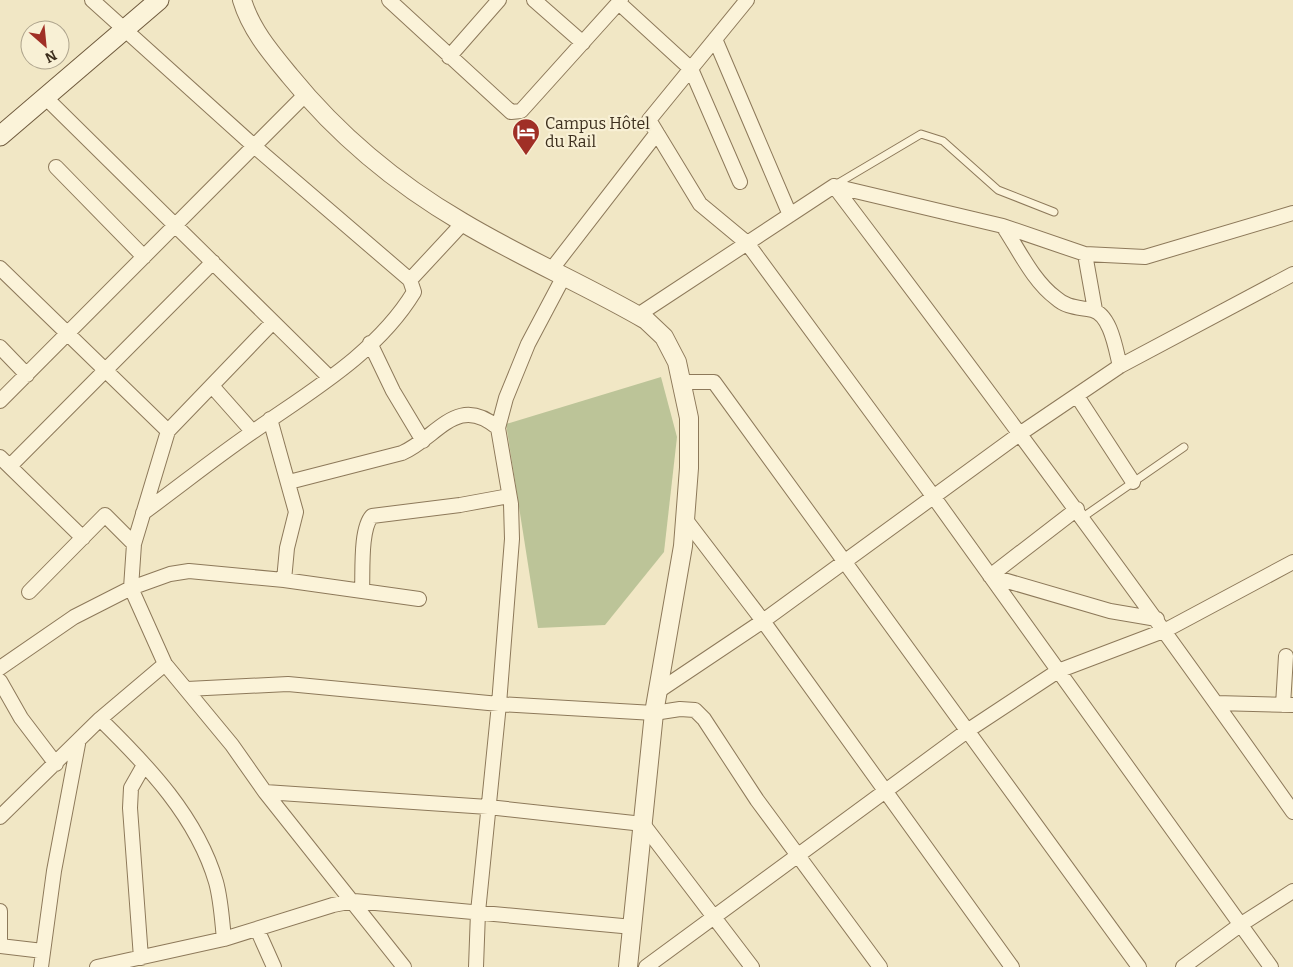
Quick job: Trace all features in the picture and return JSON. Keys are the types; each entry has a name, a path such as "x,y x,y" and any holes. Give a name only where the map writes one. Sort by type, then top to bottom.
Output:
{"main road":[{"path":"0,136 159,0"}],"street":[{"path":"92,0 254,146 410,280 414,292 402,311 370,343 330,378 252,431 143,513"},
{"path":"242,0 253,26 265,45 305,95 374,162 418,194 463,223 638,316 664,337 677,362 683,382 689,418 686,520 660,690 654,713 628,967"},
{"path":"389,0 511,112 522,111 620,1 690,69 740,182"},
{"path":"449,57 499,0"},
{"path":"534,0 583,43"},
{"path":"747,0 649,120 700,204 747,243 933,496 1271,967"},
{"path":"715,39 790,215"},
{"path":"0,401 305,95"},
{"path":"46,98 330,378"},
{"path":"476,967 478,912 499,704 512,539 510,496 498,428 506,398 558,273 657,134"},
{"path":"56,168 144,257"},
{"path":"834,186 1022,433 1292,806"},
{"path":"638,316 834,186 1003,226 1085,254 1145,257 1293,213"},
{"path":"410,280 463,223"},
{"path":"1003,226 1036,276 1054,297 1066,306 1095,310"},
{"path":"1085,254 1095,310 1104,319 1120,366"},
{"path":"83,538 5,461 105,370 213,262"},
{"path":"0,268 168,431"},
{"path":"660,690 762,620 1022,433 1120,366 1293,274"},
{"path":"273,322 168,431 134,544 131,588 165,664 232,745 265,792 354,901 404,967"},
{"path":"370,343 393,390 423,441"},
{"path":"0,347 27,375"},
{"path":"683,382 714,382 1139,967"},
{"path":"212,386 252,431"},
{"path":"1077,396 1133,482"},
{"path":"289,482 402,453 423,441 449,420 459,415 474,414 486,418 498,428"},
{"path":"270,419 296,512 284,563 284,580"},
{"path":"362,591 365,536 368,521 372,516 460,505 510,496"},
{"path":"990,576 1080,513"},
{"path":"29,592 104,516 134,544"},
{"path":"686,520 762,620 1012,967"},
{"path":"646,967 885,793 967,730 1058,671 1166,630 1293,562"},
{"path":"0,668 67,620 131,588 170,574 189,571 284,580 419,598"},
{"path":"990,576 1110,610 1157,619"},
{"path":"1216,702 1288,705 1286,656"},
{"path":"0,817 78,744 100,719 165,664"},
{"path":"0,681 21,718 56,764"},
{"path":"187,689 288,684 499,704 654,713 680,709 695,710 704,719 757,800 880,967"},
{"path":"100,719 144,765 180,809 199,837 216,885 224,938"},
{"path":"41,967 54,871 78,744"},
{"path":"141,958 130,808 131,788 144,765"},
{"path":"265,792 488,807 643,824 716,917 752,967"},
{"path":"1183,967 1240,925 1293,891"},
{"path":"97,967 224,938 333,904 354,901 633,927"},
{"path":"0,911 0,944 43,951"},
{"path":"257,929 274,967"}],"lane":[{"path":"834,186 921,134 943,141 998,190 1054,212"},
{"path":"1080,513 1133,482 1184,447"}],"green space":[{"path":"661,377 677,437 664,552 605,625 538,628 506,424"}],"place":[{"name":"Campus Hôtel du Rail","path":"526,156"}]}
